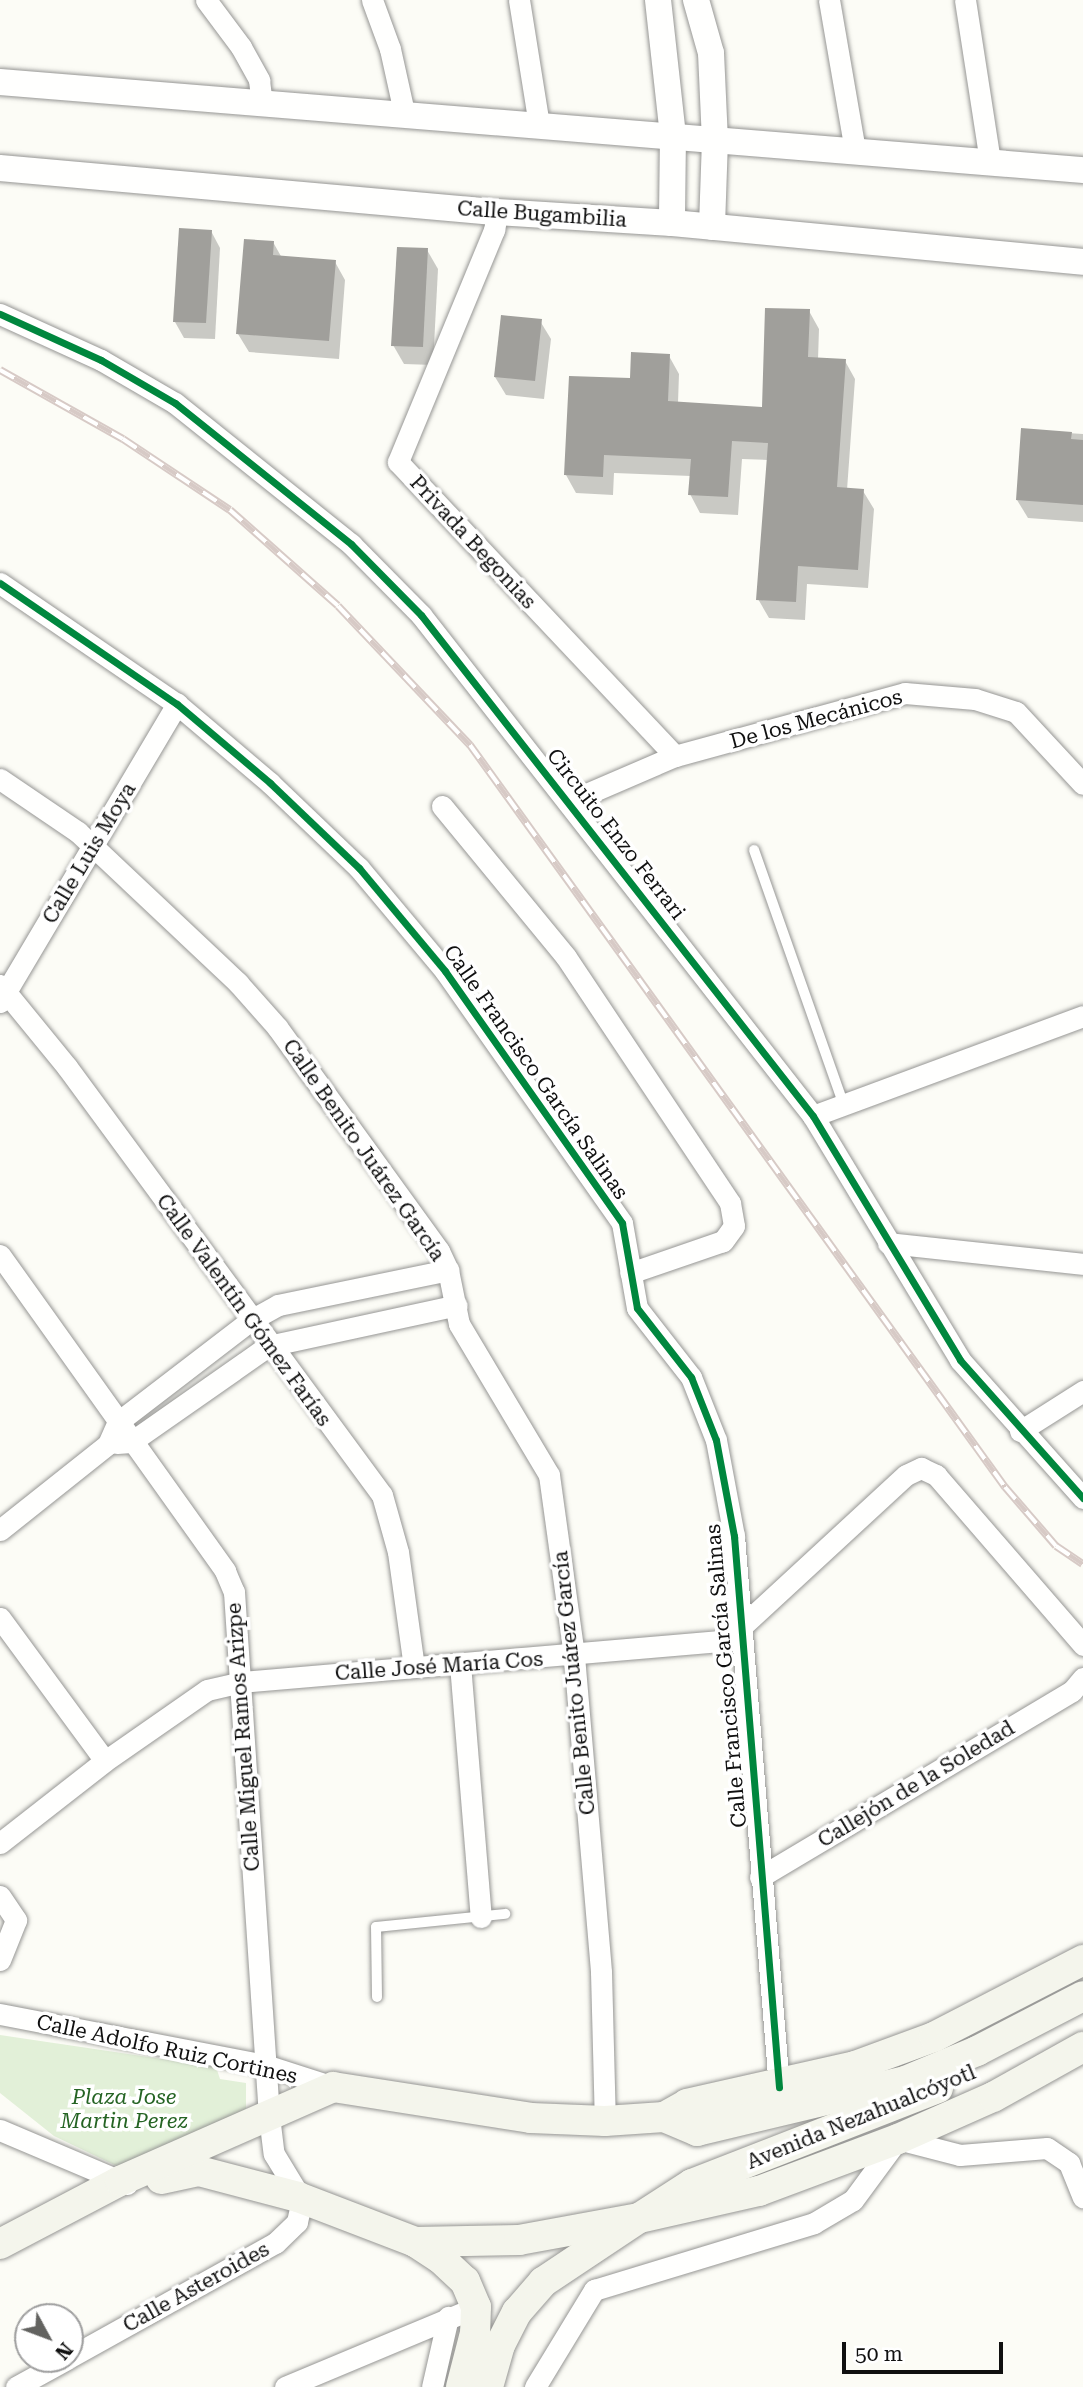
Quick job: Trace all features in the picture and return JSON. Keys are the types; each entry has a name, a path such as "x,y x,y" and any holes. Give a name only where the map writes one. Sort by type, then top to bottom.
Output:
{"main road":[{"name":"Avenida Nezahualcóyotl","path":"333,2087 531,2118 605,2121 664,2117 687,2104 779,2087 855,2066 934,2037 1083,1960"},
{"name":"Avenida Nezahualcóyotl","path":"664,2117 697,2131 905,2081 977,2051 1083,1996"},
{"name":"Avenida Nezahualcóyotl","path":"639,2218 692,2184 967,2076 1083,2017"},
{"name":"Avenida Nezahualcóyotl","path":"415,2242 519,2240 639,2218 759,2191 898,2139 993,2097 1083,2047"},
{"path":"0,2244 268,2116 289,2103 333,2087"},
{"path":"0,2258 128,2184 200,2171 302,2200 415,2242 465,2281 462,2312 475,2333 461,2387"},
{"path":"488,2387 500,2345 517,2312 543,2282 639,2218"}],"street":[{"path":"205,0 241,47 259,80 262,104"},
{"path":"372,0 390,49 404,112"},
{"path":"519,0 539,125"},
{"path":"658,0 673,135 672,223"},
{"path":"696,0 711,53 715,140 712,227"},
{"path":"829,0 855,151"},
{"path":"964,0 989,161"},
{"path":"0,82 262,104 404,112 1083,170"},
{"name":"Calle Bugambilia","path":"0,168 497,212 672,223 1083,262"},
{"name":"Privada Begonias","path":"497,212 494,230 398,462 675,756"},
{"name":"Circuito Enzo Ferrari","path":"0,314 101,360 175,402 351,544 421,615 813,1116 960,1360 1020,1431 1083,1498"},
{"name":"Calle Francisco García Salinas","path":"0,583 177,704 270,783 359,868 445,971 622,1223 637,1308 691,1377 716,1440 734,1536 779,2087"},
{"name":"De los Mecánicos","path":"568,802 675,756 905,693 975,699 1016,712 1083,785"},
{"name":"Calle Luis Moya","path":"2,993 92,849 177,704"},
{"name":"Calle Benito Juárez García","path":"0,779 78,832 92,849 238,984 277,1027 448,1270 459,1324 549,1475 574,1656 601,1972 605,2121"},
{"path":"442,806 566,957 730,1203 734,1226 723,1241 630,1273"},
{"name":"Calle Valentín Gómez Farías","path":"2,993 382,1495 398,1552 414,1667"},
{"path":"813,1116 1083,1016"},
{"path":"888,1242 1083,1264"},
{"name":"Calle Miguel Ramos Arizpe","path":"0,1255 225,1572 237,1607 268,2116 274,2154 302,2200"},
{"path":"0,1530 108,1444 118,1422 251,1320 278,1305 448,1270"},
{"path":"108,1444 131,1442 268,1346 457,1305"},
{"path":"1020,1431 1083,1391"},
{"name":"Calle José María Cos","path":"0,1843 106,1761 207,1690 241,1682 574,1656 727,1640 906,1475 921,1468 936,1475 1083,1645"},
{"path":"0,1618 106,1761"},
{"path":"460,1664 481,1916"},
{"name":"Callejón de la Soledad","path":"760,1877 1078,1684"},
{"path":"0,1896 16,1920 0,1960"},
{"name":"Calle Adolfo Ruiz Cortines","path":"0,2014 265,2065 333,2087"},
{"path":"0,2130 128,2184"},
{"path":"535,2387 594,2290 814,2223 853,2200 898,2139 960,2155 1047,2148 1069,2163 1083,2197"},
{"name":"Calle Asteroides","path":"84,2349 275,2243 297,2222 302,2200"},
{"path":"285,2387 462,2312"},
{"path":"432,2387 462,2312"},
{"name":"Calle Asteroides","path":"16,2387 41,2373"}],"lane":[{"path":"754,850 844,1105"},
{"path":"377,1997 376,1927 505,1914"}],"green space":[{"name":"Plaza Jose Martin Perez","path":"0,2035 216,2067 220,2079 246,2083 246,2111 125,2170 54,2136 0,2093"}],"building":[{"path":"179,228 212,230 206,323 173,322"},
{"path":"244,239 274,241 273,255 336,260 329,341 236,334"},
{"path":"397,247 428,248 423,347 391,346"},
{"path":"765,308 810,309 808,357 846,359 837,487 864,489 858,570 798,566 796,602 756,600 768,443 732,441 728,497 688,495 691,459 604,455 603,477 564,475 569,376 630,378 631,352 670,354 668,401 762,407"},
{"path":"501,315 542,319 535,381 494,377"},
{"path":"1021,428 1072,432 1071,439 1083,440 1083,505 1016,500"}],"railway":[{"path":"0,370 123,439 230,510 338,606 470,745 1005,1487 1056,1546 1083,1564"}],"cycle path":[{"path":"0,314 101,360 175,403 351,544 421,615 813,1116 960,1360 1083,1498"},
{"path":"0,583 177,704 270,783 359,868 445,971 622,1223 637,1308 691,1377 716,1440 734,1536 779,2087"}]}
